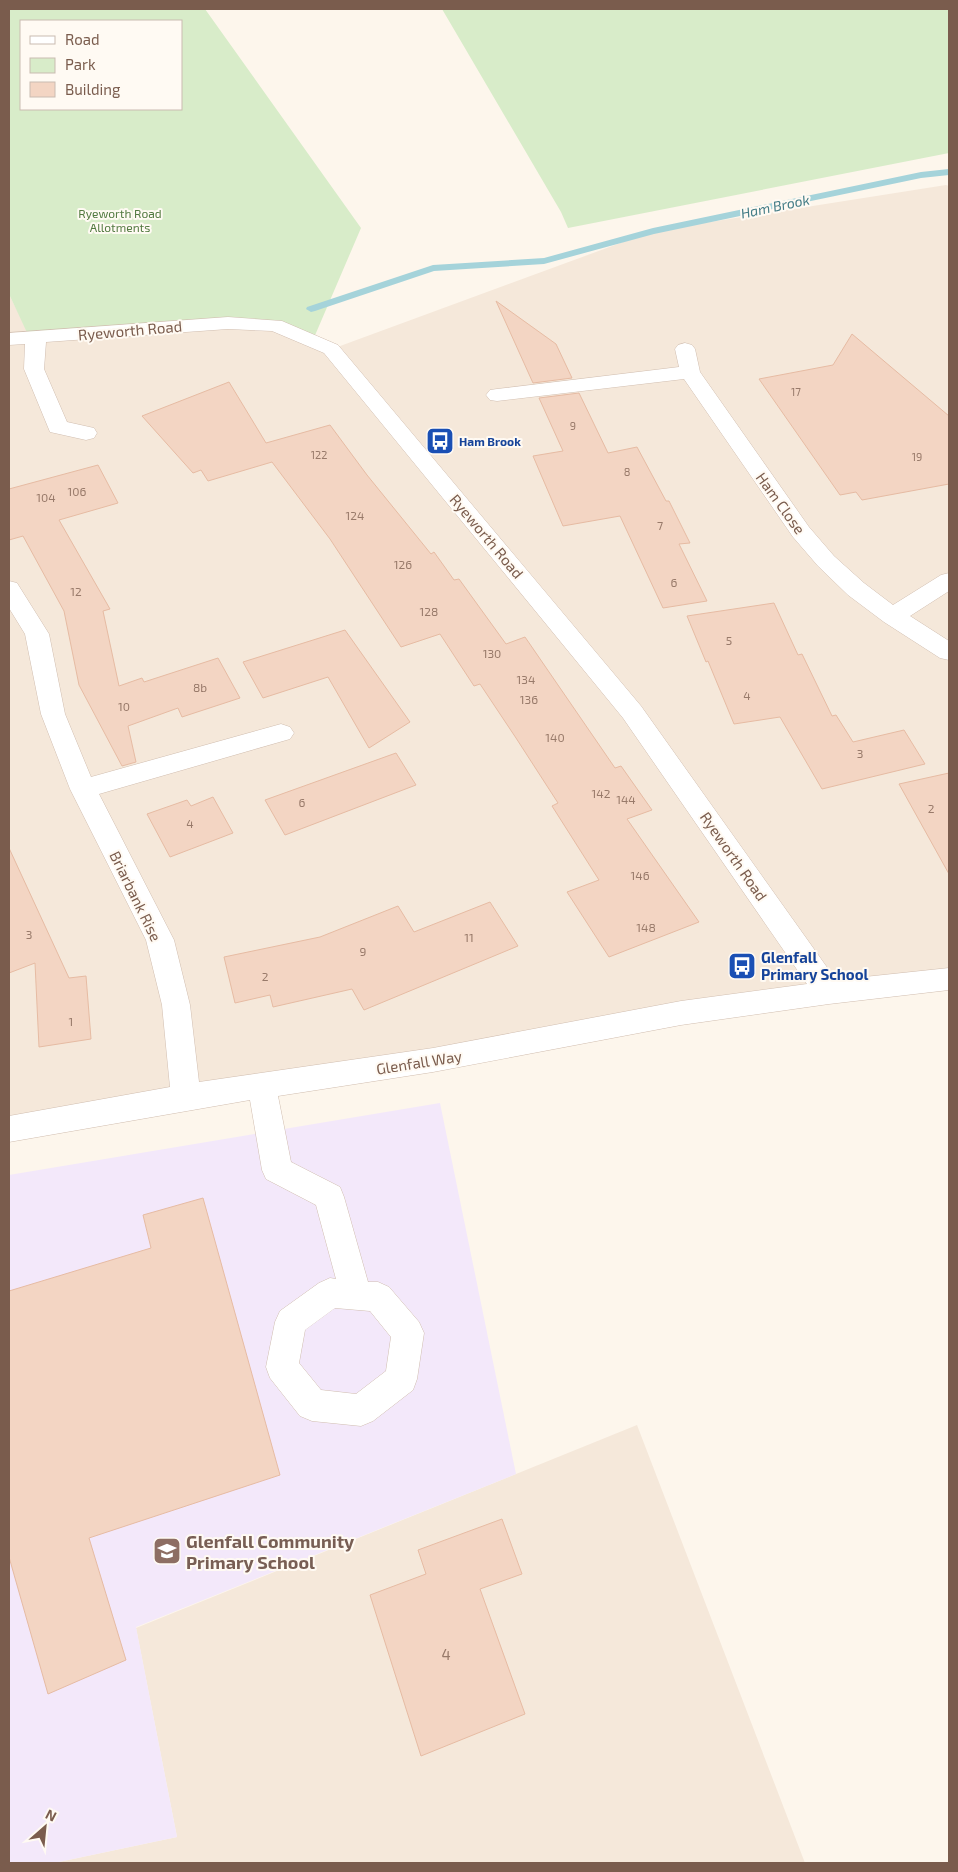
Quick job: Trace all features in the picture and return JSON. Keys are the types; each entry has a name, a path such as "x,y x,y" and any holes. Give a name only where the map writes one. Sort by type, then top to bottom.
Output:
{"street":[{"name":"Ryeworth Road","path":"9,339 228,323 257,323 288,329 332,349 632,712 829,992"},
{"path":"36,338 34,369 58,427 86,434"},
{"name":"Ham Close","path":"684,349 690,372 801,532 826,561 856,589 892,616 949,652"},
{"path":"497,395 690,372"},
{"path":"892,616 949,581"},
{"name":"Briarbank Rise","path":"9,589 37,634 53,714 83,789 160,940 176,1005 186,1097"},
{"path":"83,789 281,733"},
{"name":"Glenfall Way","path":"9,1129 186,1097 433,1060 681,1013 829,992 949,979"},
{"path":"262,1086 277,1170 330,1197 356,1294"}],"shaded area":[{"path":"949,186 949,979 829,992 186,1097 9,1129 9,294 31,339 257,323 332,349 653,231"},
{"name":"Glenfall Community Primary School","path":"440,1103 516,1474 136,1627 177,1837 54,1863 9,1863 9,1175"},
{"path":"637,1425 805,1863 54,1863 177,1837 136,1628"}],"green space":[{"name":"Ryeworth Road Allotments","path":"9,9 205,9 361,228 313,340 275,325 30,339 9,294"},
{"path":"442,9 949,9 949,153 568,228 561,212"}],"building":[{"path":"496,301 556,344 572,378 533,383"},
{"path":"852,334 949,416 949,484 862,500 856,492 840,495 759,379 833,365"},
{"path":"229,382 266,443 330,425 367,475 431,554 434,552 454,580 459,579 506,644 525,637 615,768 621,766 652,810 627,819 699,922 609,957 567,892 599,880 552,806 558,803 516,738 480,684 474,686 440,634 401,647 330,539 272,462 208,481 201,470 193,473 142,416"},
{"path":"579,393 608,453 637,447 666,501 669,501 690,543 679,544 707,601 663,608 620,516 563,526 533,456 563,451 539,398"},
{"path":"98,465 118,503 59,520 110,609 103,611 119,686 142,678 144,682 218,658 240,698 182,717 178,708 128,726 136,762 122,766 79,685 64,611 23,536 9,540 9,489"},
{"path":"774,603 798,655 802,654 832,716 836,715 853,742 904,730 925,764 822,789 780,717 734,724 687,616"},
{"path":"345,630 410,722 369,748 328,677 263,698 243,662"},
{"path":"396,753 416,785 285,835 265,800"},
{"path":"949,773 949,874 899,784"},
{"path":"213,797 233,833 170,857 147,814 187,800 191,806"},
{"path":"9,848 69,978 86,976 91,1039 39,1047 35,963 9,973"},
{"path":"490,902 518,946 364,1010 352,989 273,1007 270,995 235,1003 224,957 320,937 398,906 414,932"},
{"path":"203,1198 280,1475 89,1538 126,1660 48,1694 9,1557 9,1291 151,1248 143,1215"},
{"path":"502,1519 522,1574 480,1589 525,1714 421,1756 370,1595 426,1574 418,1550"}],"waterway":[{"name":"Ham Brook","path":"311,309 433,268 544,261 653,231 921,175 949,172"}],"place":[{"name":"Ham Brook","path":"440,441"},
{"name":"Glenfall Primary School","path":"742,966"},
{"name":"Glenfall Community Primary School","path":"167,1551"}]}
